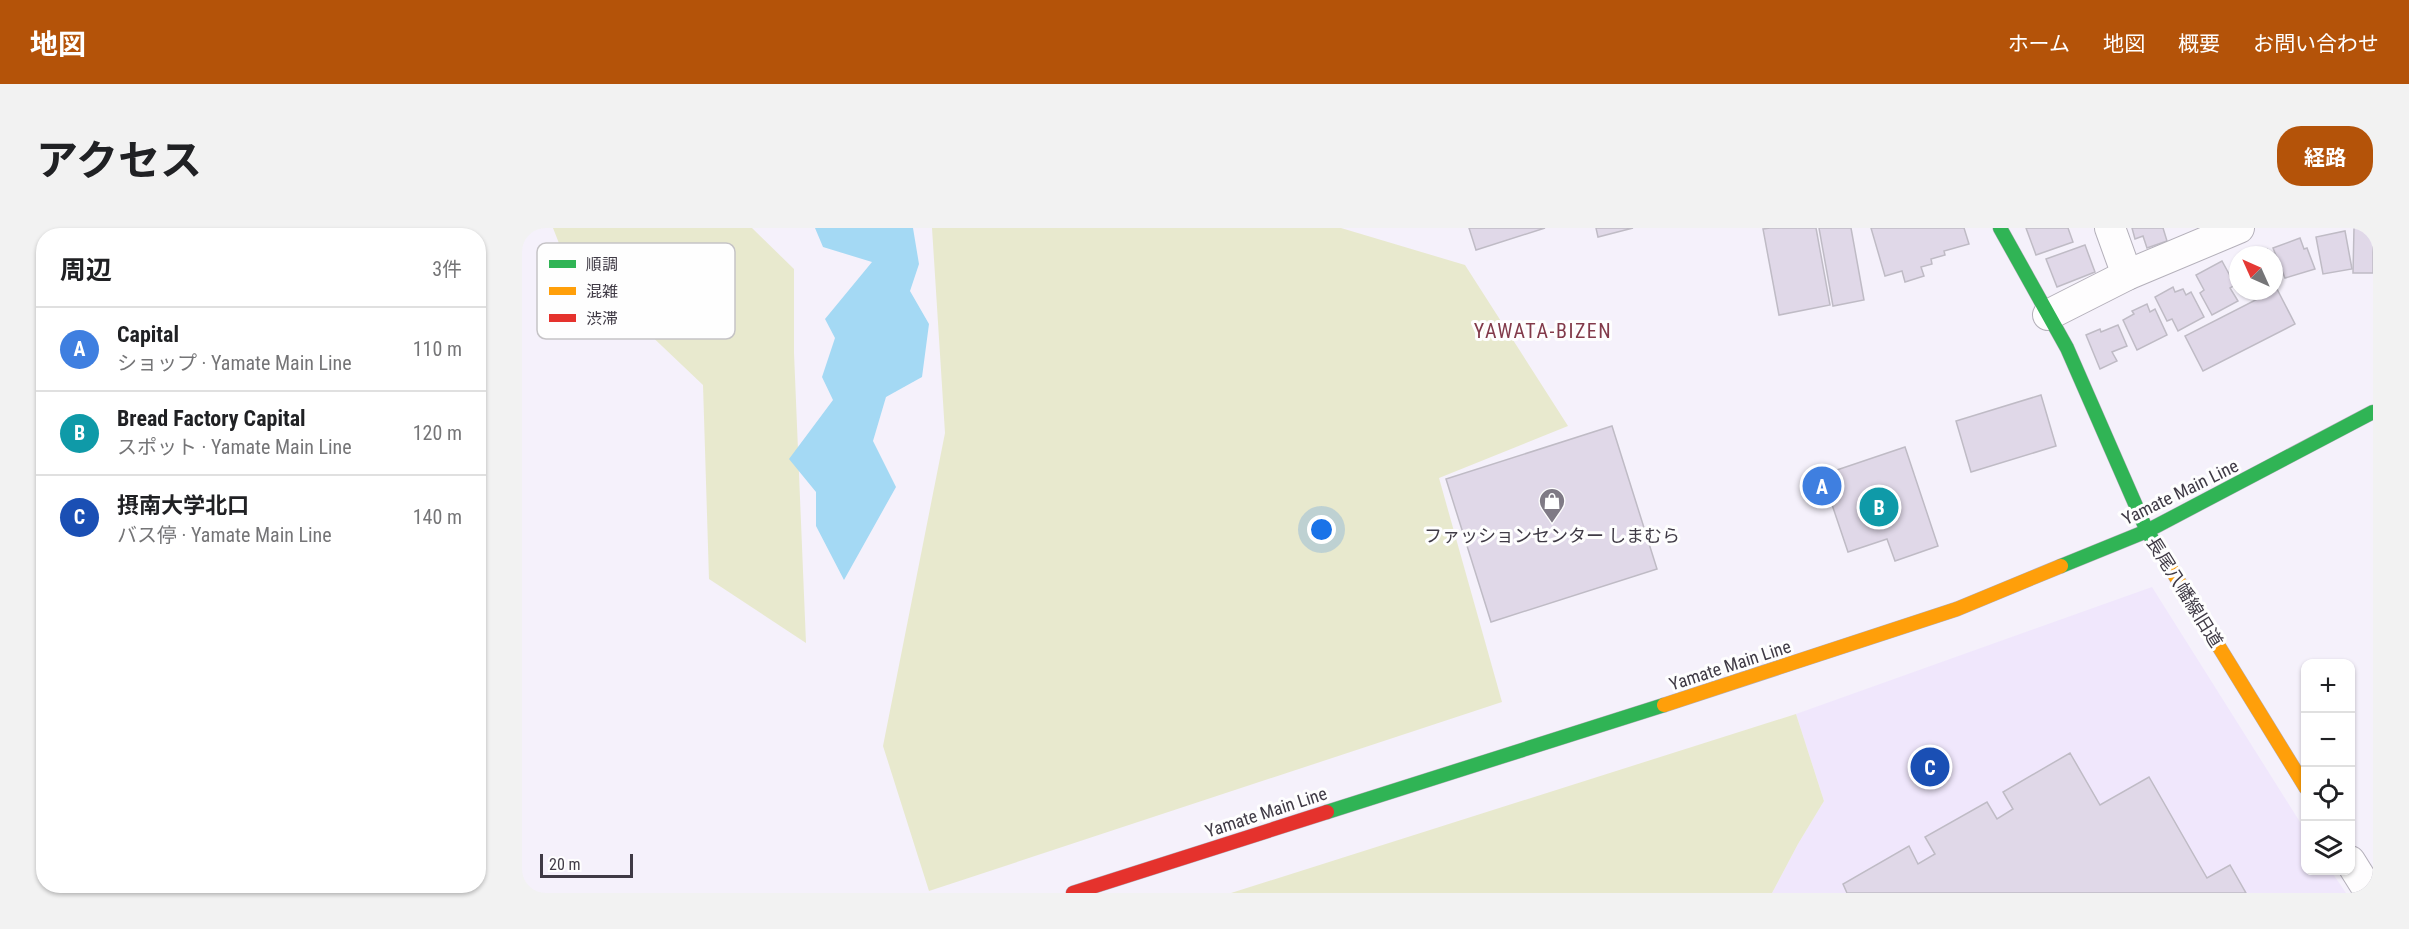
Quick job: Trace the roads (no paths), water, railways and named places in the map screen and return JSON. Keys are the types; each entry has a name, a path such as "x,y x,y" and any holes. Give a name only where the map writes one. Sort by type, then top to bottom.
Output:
{"main road":[{"name":"長尾八幡線旧道","path":"2000,228 2067,348 2147,531 2301,780"},
{"name":"Yamate Main Line","path":"1073,893 1813,658 1957,609 2147,531 2373,412"}],"street":[{"path":"2110,228 2127,275"},
{"path":"2048,315 2127,275 2239,228"},
{"path":"2355,869 2370,893"}],"water":[{"path":"815,228 913,228 919,264 910,291 929,324 922,377 886,397 873,441 896,487 844,580 816,526 816,492 789,459 833,400 822,377 835,338 825,319 872,262 823,247"}],"place":[{"name":"Capital","path":"1822,486"},
{"name":"Bread Factory Capital","path":"1879,507"},
{"name":"ファッションセンター しまむら","path":"1552,524"},
{"name":"摂南大学北口","path":"1930,767"}],"district":[{"name":"YAWATA-BIZEN","path":"1543,331"}]}
